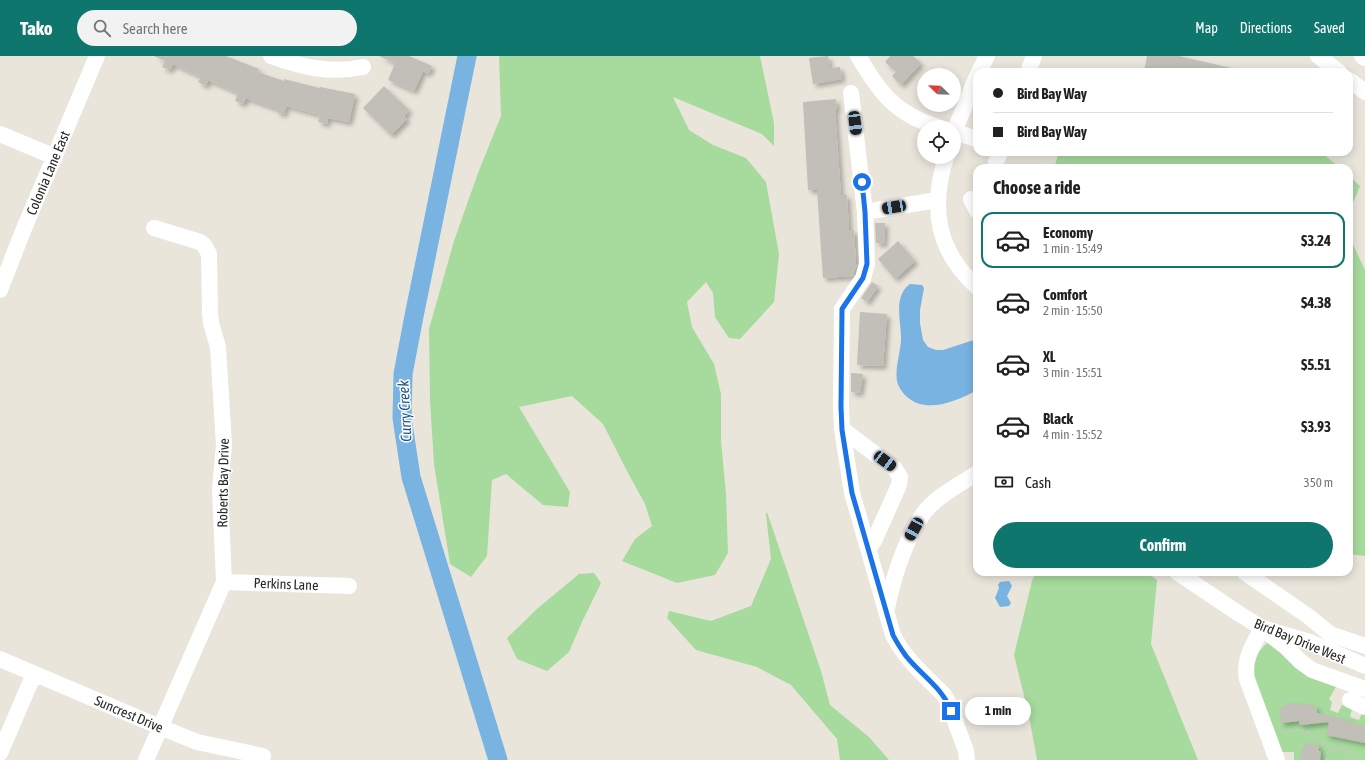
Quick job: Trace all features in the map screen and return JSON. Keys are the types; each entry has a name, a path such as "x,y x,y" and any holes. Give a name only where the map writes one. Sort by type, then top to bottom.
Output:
{"street":[{"name":"Colonia Lane East","path":"0,288 97,56"},
{"path":"271,56 322,70 348,70 363,67"},
{"path":"858,56 873,81 888,99 917,120"},
{"path":"981,68 987,56"},
{"path":"1030,68 1034,56"},
{"path":"1318,56 1334,68"},
{"path":"1353,83 1365,92"},
{"path":"959,120 973,86"},
{"path":"851,93 865,212 867,268 863,278 842,309 842,430 852,493 893,635 907,657 944,695 966,751 967,760"},
{"path":"0,134 55,157"},
{"path":"961,134 973,138"},
{"path":"944,164 940,178 937,200 940,225 948,249 958,267 973,283"},
{"path":"865,212 937,200"},
{"name":"Roberts Bay Drive","path":"146,760 224,582 220,489 224,445 218,347 210,312 209,254 204,245 200,242 154,228"},
{"path":"842,430 895,469 900,477 900,485 874,541 868,549"},
{"path":"886,612 900,557 909,538 926,510 934,501 973,476"},
{"name":"Bird Bay Drive West","path":"1184,576 1238,614 1262,628 1314,644 1365,666"},
{"path":"1250,576 1308,616 1330,634 1365,646"},
{"name":"Perkins Lane","path":"224,582 349,586"},
{"path":"1277,760 1245,670 1248,656 1262,628 1312,670 1365,689"},
{"name":"Suncrest Drive","path":"0,658 34,674 197,742 263,756"},
{"path":"0,753 34,674"},
{"path":"1350,700 1365,707"}],"path":[{"path":"1268,733 1303,730 1331,749 1342,748 1356,758 1362,760"},
{"path":"1326,760 1331,749"}],"green space":[{"path":"499,56 760,56 774,123 774,146 762,134 673,97 689,130 713,145 746,158 766,182 779,254 774,302 740,339 729,338 715,317 713,293 706,282 687,302 692,327 714,364 721,394 721,441 726,494 728,553 715,575 677,583 622,561 635,539 652,526 645,504 603,424 572,396 519,407 570,492 568,507 543,505 506,474 492,480 487,556 471,577 450,564 434,464 430,400 429,329 454,241 478,173 501,116"},
{"path":"1058,156 1326,156 1335,164 1055,164"},
{"path":"1353,180 1360,186 1353,203"},
{"path":"1353,244 1365,270 1365,556 1353,554"},
{"path":"767,512 821,671 830,705 869,737 889,760 840,760 837,739 791,685 757,667 696,650 667,618 669,611 711,621 751,606 771,559"},
{"path":"594,573 601,583 569,652 547,671 517,659 507,638 538,608 579,574"},
{"path":"1034,576 1152,576 1157,580 1151,644 1198,760 1037,760 1029,716 1014,655"},
{"path":"1267,643 1337,685 1329,699 1332,702 1330,710 1338,713 1342,705 1352,709 1350,717 1359,720 1362,713 1365,714 1365,760 1294,760 1294,752 1281,752 1250,671 1252,659"}],"water":[{"path":"910,284 922,285 924,288 920,310 920,323 923,340 928,347 936,350 943,350 973,340 973,392 951,402 923,405 914,402 900,389 897,376 901,341 899,311 901,296 904,289"},
{"path":"1009,581 1012,586 1007,596 1011,603 1009,606 1000,607 995,598 999,588 998,585 1000,582"}],"building":[{"path":"154,56 226,56 259,69 258,72 284,81 284,79 320,88 355,94 349,122 328,118 327,124 318,122 320,115 286,106 284,114 276,112 277,109 246,98 243,104 235,101 238,93 208,80 206,86 198,82 201,77 173,64 170,70 162,67 165,61"},
{"path":"379,56 409,56 432,66 428,74 423,71 414,91 388,80 395,63"},
{"path":"828,56 830,68 840,67 842,79 813,84 809,58"},
{"path":"890,56 913,56 921,63 901,85 892,76 896,72 885,62"},
{"path":"1147,56 1179,56 1231,68 1145,68"},
{"path":"384,86 409,110 404,116 407,119 391,135 363,108"},
{"path":"836,99 837,110 835,110 841,195 847,195 849,230 854,230 857,264 853,276 823,278 817,190 808,190 803,102"},
{"path":"875,223 885,223 884,244 876,243"},
{"path":"898,241 915,261 895,279 878,259"},
{"path":"872,282 878,286 867,302 861,298"},
{"path":"860,312 887,314 883,366 857,365"},
{"path":"851,373 863,374 860,393 851,392"},
{"path":"1298,702 1298,705 1310,704 1310,707 1316,706 1317,713 1348,720 1348,722 1365,726 1365,743 1326,735 1329,722 1300,725 1299,721 1281,723 1280,707 1285,707 1285,704"},
{"path":"1304,743 1319,745 1319,751 1321,751 1320,760 1300,760"}],"waterway":[{"name":"Curry Creek","path":"467,56 403,374 402,418 411,477 498,760"}],"route":[{"path":"862,182 865,212 867,268 863,278 842,309 842,430 852,493 893,635 907,657 944,695 951,711"}]}
